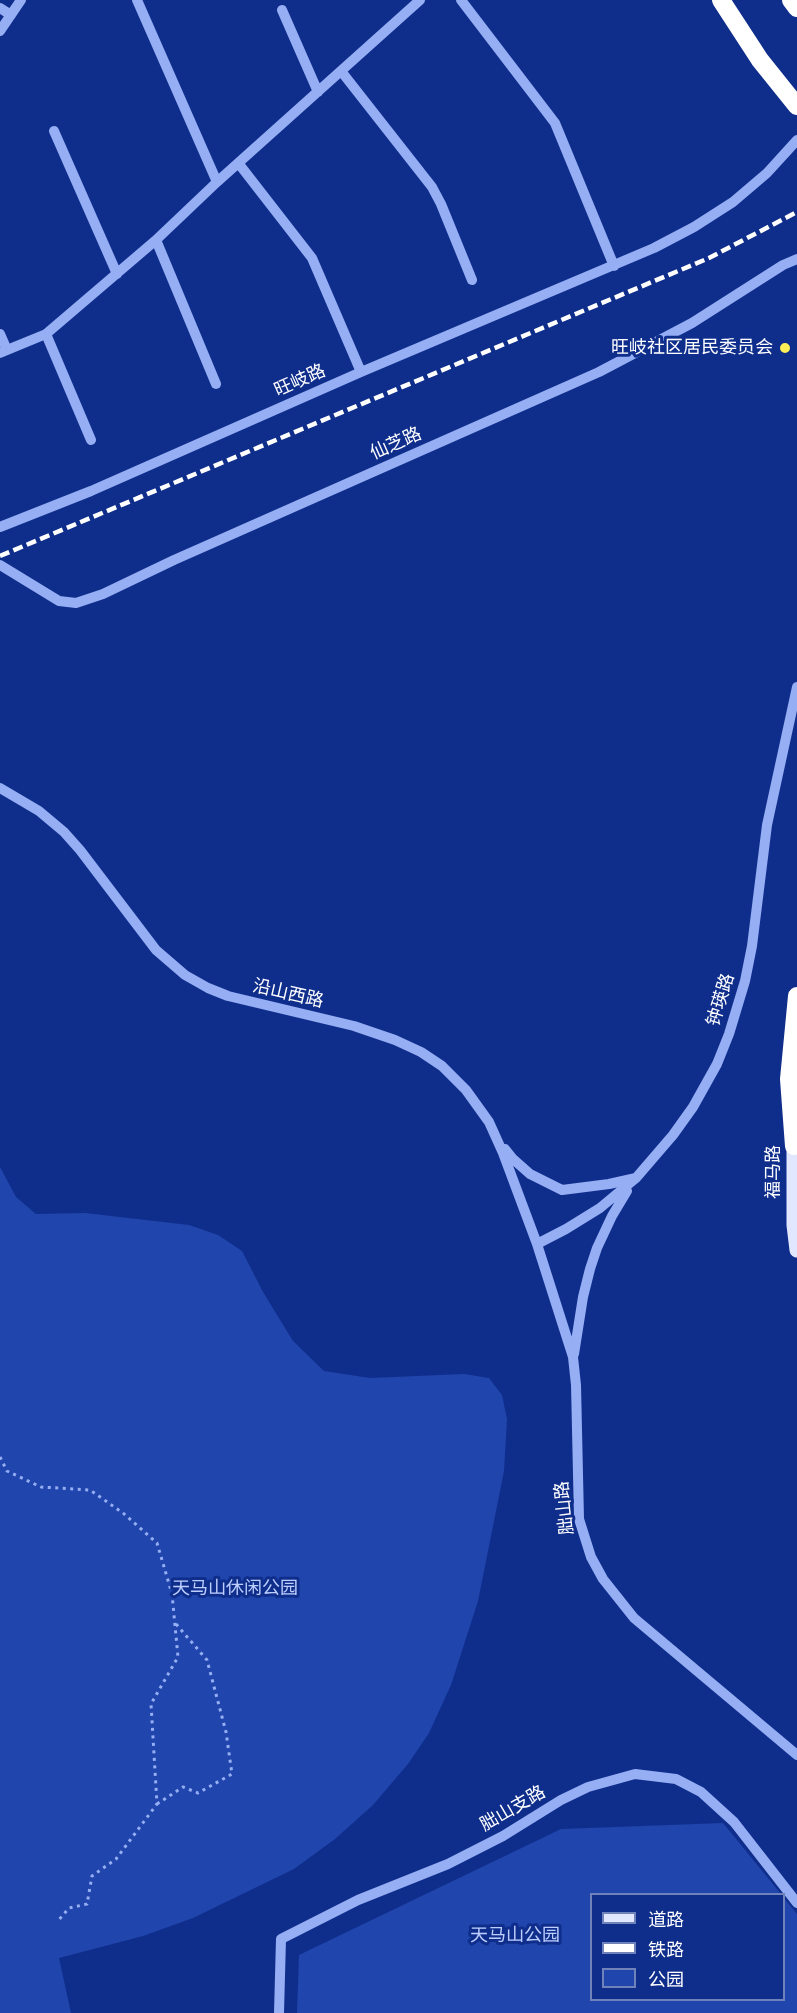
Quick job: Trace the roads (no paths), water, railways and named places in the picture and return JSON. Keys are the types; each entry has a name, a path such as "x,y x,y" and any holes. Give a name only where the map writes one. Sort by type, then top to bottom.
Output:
{"highway":[{"path":"721,0 760,60 797,106"},
{"path":"790,0 797,8"},
{"path":"794,1146 789,1079 797,996"}],"main road":[{"name":"福马路","path":"797,1093 794,1146 794,1225 797,1250"}],"street":[{"path":"0,30 21,0"},
{"path":"0,334 3,352 46,334 156,240 217,182 420,0"},
{"path":"461,0 555,123 614,266"},
{"path":"142,2 217,182"},
{"path":"0,8 10,15"},
{"path":"282,10 318,92"},
{"path":"341,71 432,188 441,204 472,280"},
{"path":"54,131 117,274"},
{"name":"旺岐路","path":"0,526 101,487 361,372 614,266 675,238 713,216 767,173 797,140"},
{"path":"239,164 312,258 361,372"},
{"path":"156,240 216,384"},
{"name":"仙芝路","path":"0,565 59,601 76,603 86,600 599,372 692,323 783,265 797,259"},
{"path":"46,334 91,440"},
{"name":"钟瑛路","path":"537,1244 600,1208 636,1178 684,1120 709,1080 729,1034 745,981 752,946 767,825 797,687"},
{"name":"沿山西路","path":"0,788 39,811 64,832 151,944 185,975 228,996 354,1026 395,1040 421,1052 442,1066 466,1090 489,1122 537,1244"},
{"path":"496,1137 513,1159 530,1174 562,1190 636,1178"},
{"path":"573,1358 583,1297 597,1248 612,1216 636,1178"},
{"name":"胐山路","path":"537,1244 573,1358 576,1384 579,1519 591,1557 603,1579 634,1618 797,1755"},
{"name":"胐山支路","path":"279,2013 281,1939 358,1900 448,1864 503,1836 561,1800 588,1787 635,1774 676,1779 701,1792 734,1822 797,1903"}],"railway":[{"path":"0,556 709,258 797,212"}],"place":[{"name":"旺岐社区居民委员会","path":"785,348"}],"park label":[{"name":"天马山休闲公园","path":"235,1589"},
{"name":"天马山公园","path":"515,1936"}]}
